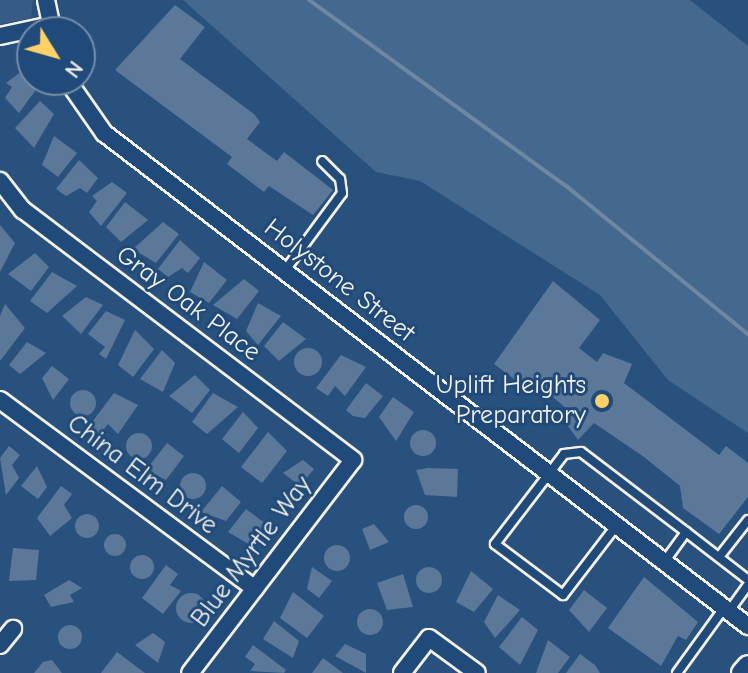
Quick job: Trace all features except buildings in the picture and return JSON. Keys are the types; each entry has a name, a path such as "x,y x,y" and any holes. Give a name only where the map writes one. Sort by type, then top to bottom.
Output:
{"street":[{"name":"Holystone Street","path":"78,96 104,133 286,269 748,626"},
{"name":"Gray Oak Place","path":"0,181 23,210 353,460"},
{"name":"China Elm Drive","path":"0,400 255,589"},
{"name":"Blue Myrtle Way","path":"190,673 353,460"},
{"path":"0,645 13,629"},
{"path":"402,673 429,638 477,673"},
{"path":"742,673 748,666"}],"lane":[{"path":"286,269 342,193 340,179 322,161"},
{"path":"617,525 563,595 495,544 564,454 581,452 748,582 677,673"},
{"path":"719,557 748,520"},
{"path":"665,561 686,532"}],"shaded area":[{"path":"0,0 33,0 31,16 16,16 16,21 0,24"},
{"path":"183,0 690,0 748,46 748,433 668,380 600,295 420,181 376,172"}],"waterway":[{"path":"309,0 565,185 748,334"}],"place":[{"name":"Uplift Heights Preparatory","path":"602,401"}]}
